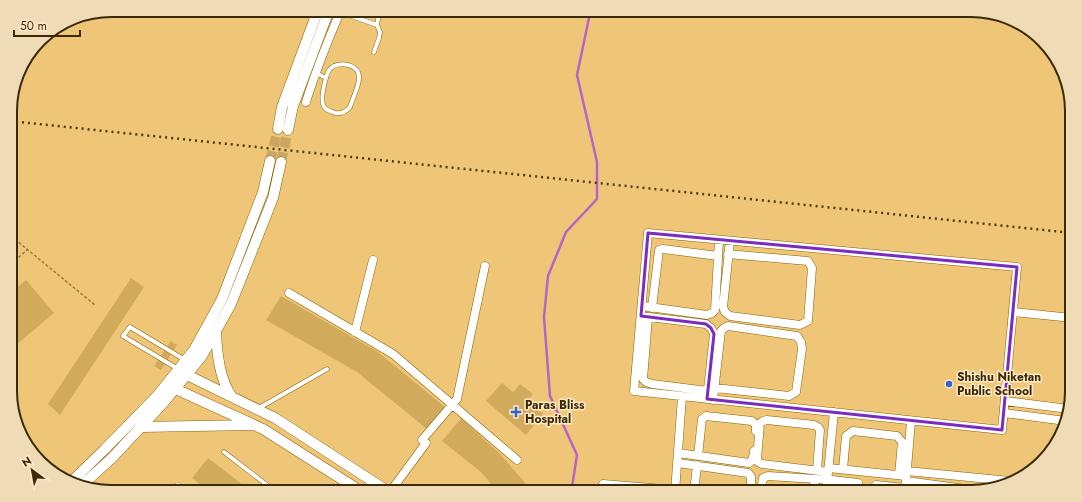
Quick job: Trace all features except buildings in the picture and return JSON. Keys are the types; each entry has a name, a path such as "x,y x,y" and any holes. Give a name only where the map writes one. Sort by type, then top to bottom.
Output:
{"street":[{"path":"278,128 282,107 315,17"},
{"path":"288,130 293,106 326,17"},
{"path":"306,102 339,17"},
{"path":"86,482 112,458 164,402 170,387 185,361 194,350 222,299 263,192 270,161"},
{"path":"180,372 202,356 231,304 273,198 281,162"},
{"path":"648,233 719,240 1017,267 1002,430 834,412 711,394 646,382 644,379 644,317 642,306 648,233"},
{"path":"642,306 707,315 712,313 715,310 719,240"},
{"path":"728,254 808,261 812,268 808,322 800,325 730,316 725,312 723,307 728,254 730,241"},
{"path":"652,308 659,250 663,249 718,256"},
{"path":"355,332 373,260"},
{"path":"395,485 424,442 457,399 485,266"},
{"path":"289,293 393,354 517,460"},
{"path":"1013,312 1065,317"},
{"path":"644,317 706,324 711,328 714,334 711,394"},
{"path":"644,317 634,392 682,396 711,394 789,396 796,392 802,349 801,342 797,336 728,326 724,328 721,331 711,394"},
{"path":"216,331 218,356 222,375 226,388 232,397"},
{"path":"180,372 275,418 379,485"},
{"path":"170,387 263,429 351,485"},
{"path":"75,478 157,396 170,387"},
{"path":"676,485 682,396"},
{"path":"1005,401 1063,407"},
{"path":"827,485 834,412"},
{"path":"1004,413 1060,420"},
{"path":"678,453 698,456 749,463 753,458 755,423 752,421 706,416 702,419 698,456"},
{"path":"817,470 820,430 818,427 814,425 767,420 760,423 758,462 762,464 817,470 828,473 838,481 858,483"},
{"path":"905,480 911,420"},
{"path":"141,427 255,425"},
{"path":"843,469 846,436 853,431 897,436 902,442 905,480"},
{"path":"678,463 748,473 751,477 751,485"},
{"path":"695,485 697,465"},
{"path":"762,485 763,478 768,476 815,479 828,473 843,469 939,485"},
{"path":"814,485 815,479"},
{"path":"905,480 998,481"},
{"path":"838,481 838,485"},
{"path":"603,484 615,485"}],"lane":[{"path":"356,17 377,25"},
{"path":"374,52 380,32 377,25 379,17"},
{"path":"342,63 354,67 358,72 360,79 350,107 347,110 338,113 326,110 324,107 323,94 326,78 330,69 342,63"},
{"path":"316,73 326,78"},
{"path":"180,372 123,336 130,327 185,361"},
{"path":"257,409 327,369"},
{"path":"224,452 267,485"}],"path":[{"path":"17,242 95,305"},
{"path":"17,259 27,250"}],"highlighted area":[{"path":"648,233 1017,267 1002,430 707,399 714,334 711,328 706,324 641,316"}],"waterway":[{"path":"572,485 577,455 550,396 544,317 548,276 566,232 597,199 597,162 577,75 589,17"}],"tunnel":[{"path":"270,161 278,129"},
{"path":"281,162 288,130"}],"railway":[{"path":"17,122 1065,232"}],"place":[{"name":"Shishu Niketan Public School","path":"949,384"},
{"name":"Paras Bliss Hospital","path":"516,412"}]}
